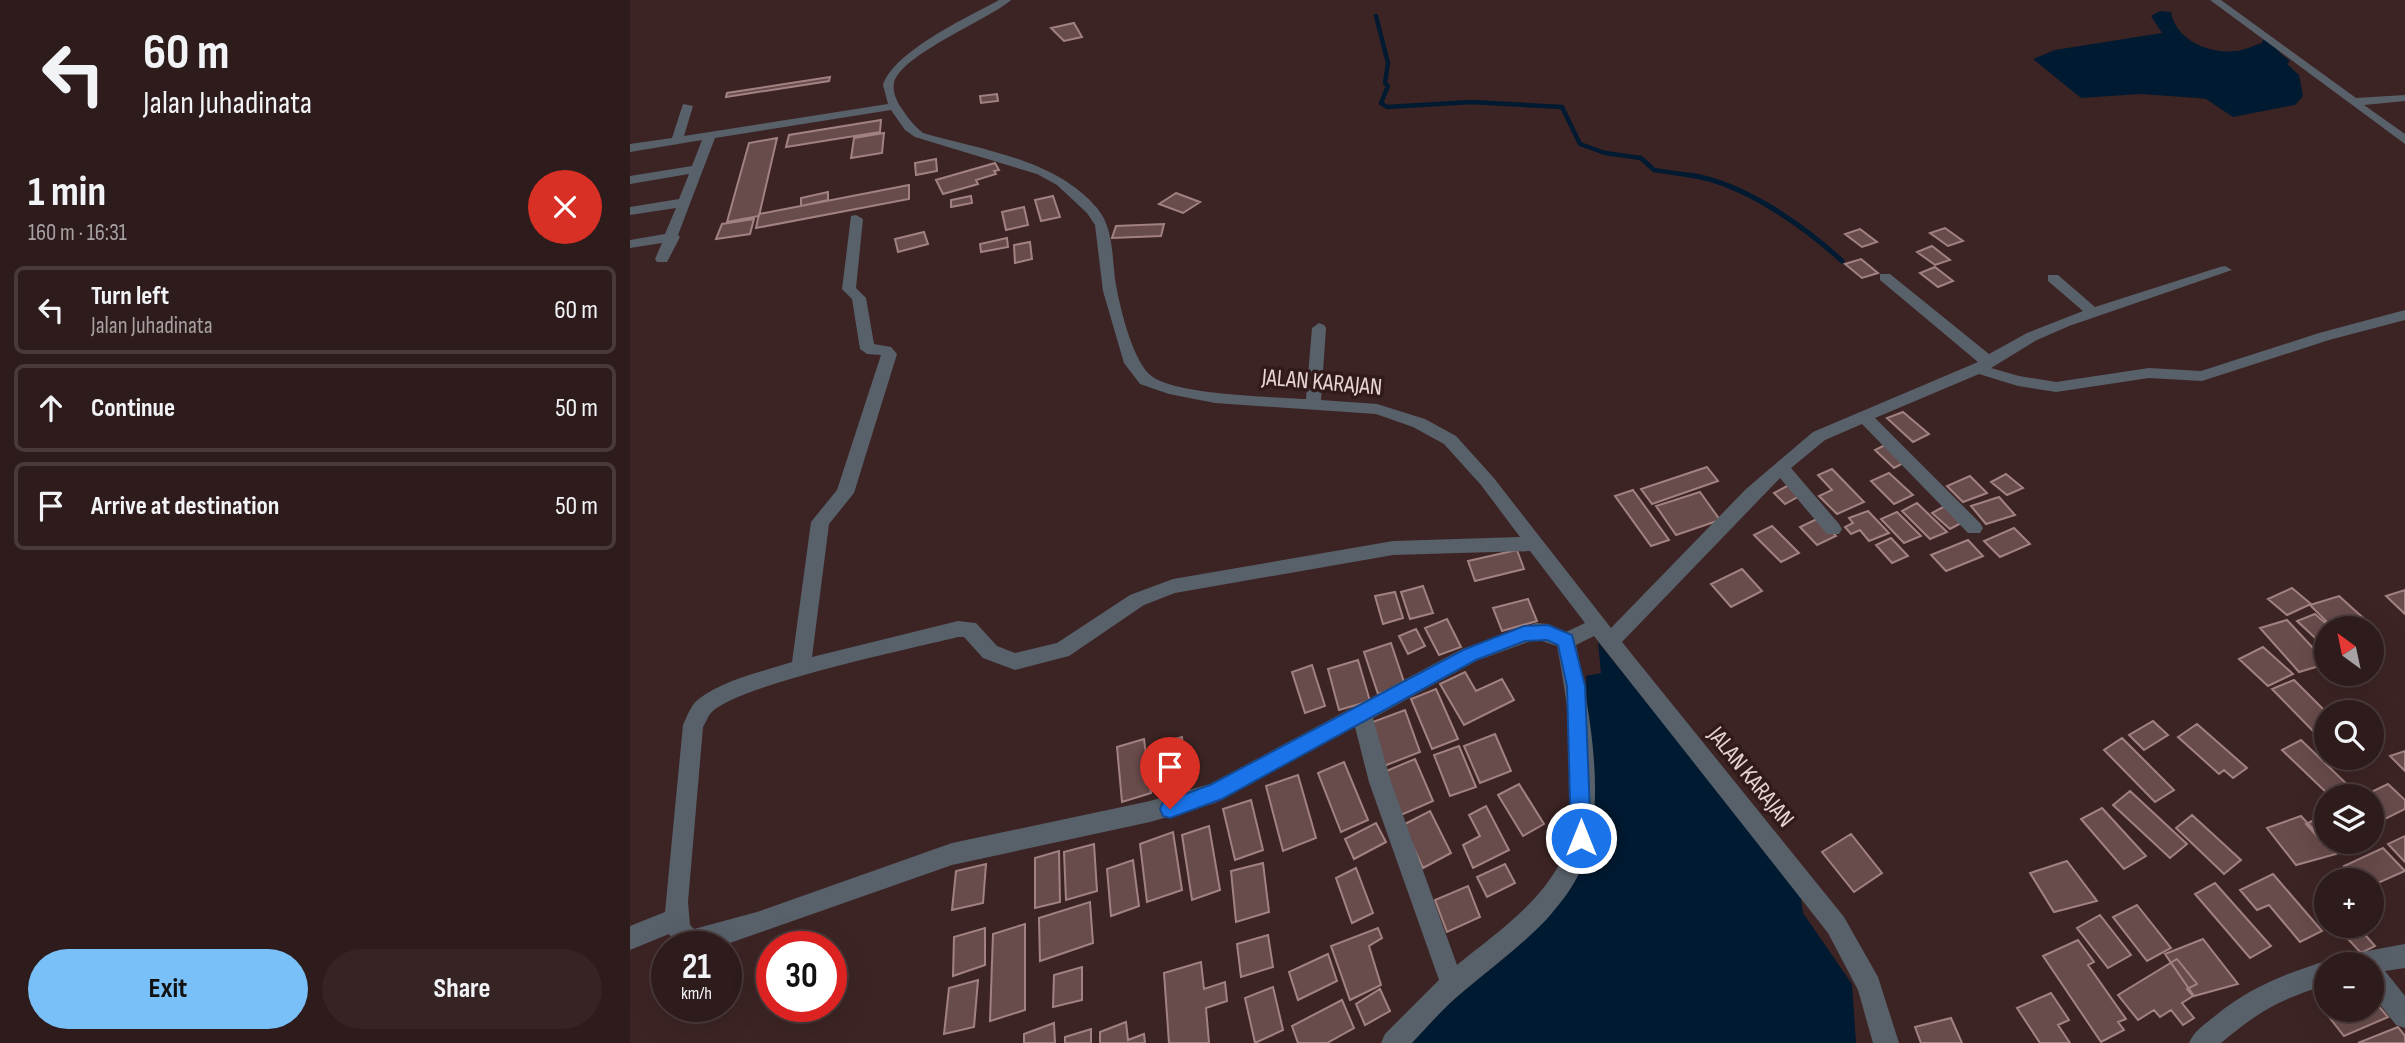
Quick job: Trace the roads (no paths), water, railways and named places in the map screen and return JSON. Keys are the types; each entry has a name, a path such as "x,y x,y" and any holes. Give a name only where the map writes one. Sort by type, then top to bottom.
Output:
{"street":[{"path":"630,148 894,106 888,90 896,71 1006,0"},
{"path":"2216,0 2405,140"},
{"path":"2353,102 2405,98"},
{"path":"677,141 687,106"},
{"name":"JALAN KARAJAN","path":"894,106 915,133 1041,171 1061,182 1092,210 1102,225 1110,291 1126,346 1132,363 1145,380 1170,389 1215,397 1377,409 1435,430 1450,440 1487,481 1597,626 1836,925 1869,986 1886,1043"},
{"path":"662,260 710,135"},
{"path":"630,180 699,169"},
{"path":"630,211 686,202"},
{"path":"801,668 820,522 845,493 888,357 886,350 867,349 859,298 849,289 856,219"},
{"path":"630,244 673,237"},
{"path":"1610,642 1780,467 1819,436 1982,365 2017,344 2095,314 2225,270"},
{"path":"1885,277 1982,365 2018,381 2056,387 2149,373 2202,376 2324,336 2405,315"},
{"path":"2053,278 2095,314"},
{"path":"1313,404 1319,328"},
{"path":"1864,416 1974,528"},
{"path":"1780,467 1833,528"},
{"path":"1535,544 1393,548 1173,586 1137,600 1062,650 1015,662 1004,661 990,652 970,629 958,629 801,668 716,697 695,716 676,902 679,930 690,942 736,932 953,854 1170,809 1216,793 1362,715 1435,672 1524,634 1548,632 1566,641"},
{"path":"1566,641 1597,626"},
{"path":"1394,1043 1452,984 1508,940 1557,889 1578,849 1581,838 1579,719 1566,641"},
{"path":"1362,715 1380,782 1452,984"},
{"path":"630,938 678,919"},
{"path":"2384,961 2405,956"},
{"path":"2202,1043 2246,1006 2268,994 2314,977"},
{"path":"2384,991 2405,1016"}],"water":[{"path":"2160,11 2171,12 2179,30 2194,43 2214,50 2238,51 2262,43 2264,38 2271,39 2280,53 2290,61 2287,64 2299,75 2303,96 2295,105 2233,117 2206,99 2198,98 2140,94 2081,98 2033,59 2055,50 2162,33 2151,16"},
{"path":"1598,642 1800,893 1803,913 1852,984 1856,1043 1405,1043 1552,906 1589,799 1586,676 1601,673"}],"waterway":[{"path":"1376,16 1388,63 1385,83 1388,86 1381,103 1387,107 1471,102 1562,107 1580,144 1605,153 1641,158 1654,170 1694,176"},
{"path":"1694,176 1701,177"},
{"path":"1694,176 1751,196 1791,220 1842,261"}]}
